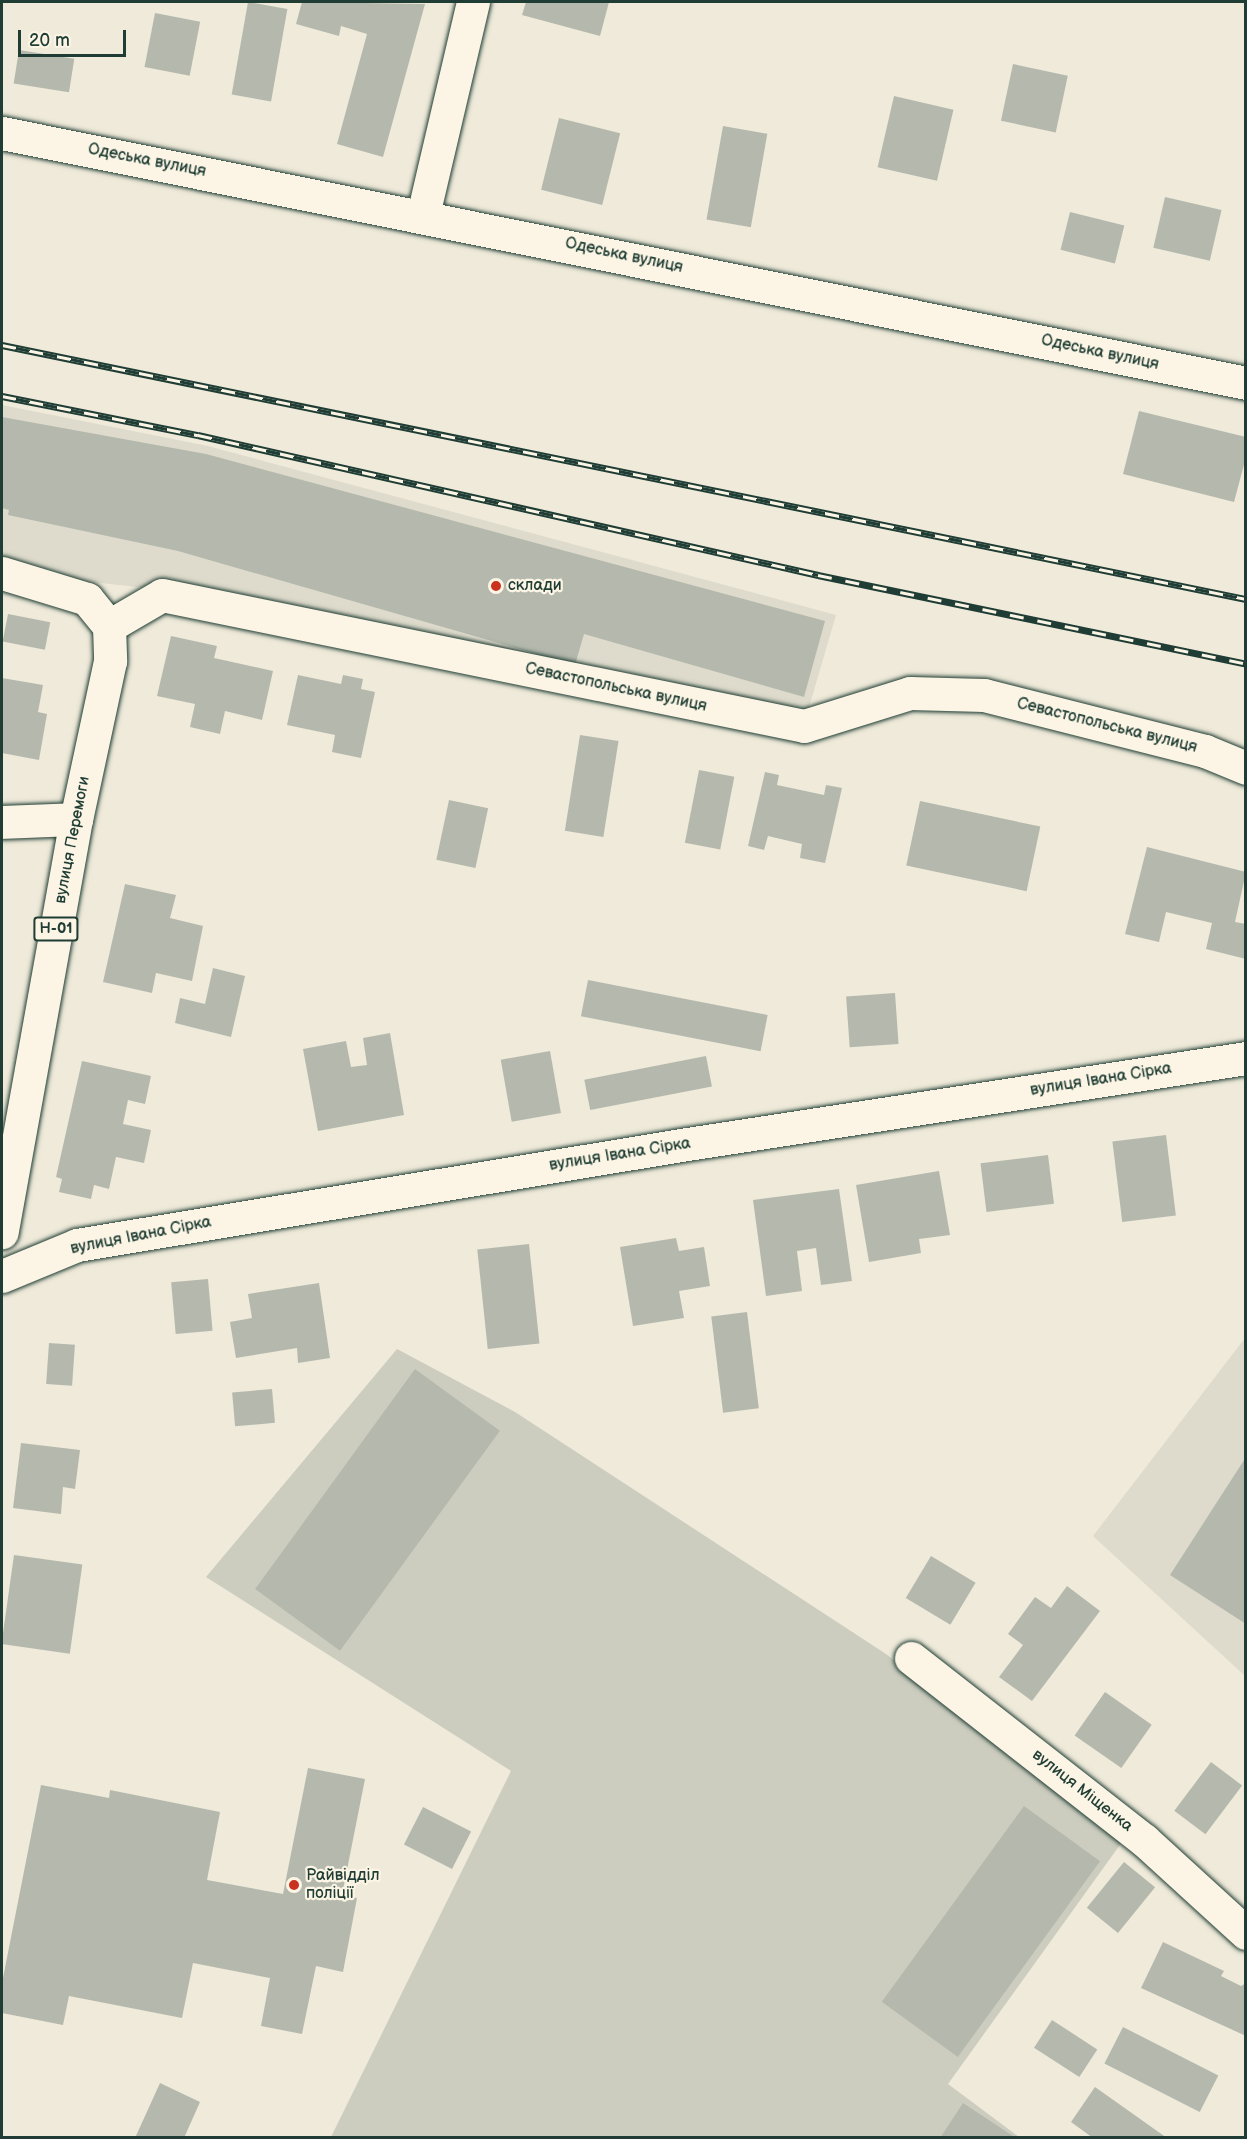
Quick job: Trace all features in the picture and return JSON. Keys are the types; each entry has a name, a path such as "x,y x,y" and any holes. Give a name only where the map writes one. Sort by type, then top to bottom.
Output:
{"street":[{"path":"423,215 473,2"},
{"name":"Одеська вулиця","path":"2,133 423,215 1245,383"},
{"path":"2,573 87,599 109,626"},
{"name":"Севастопольська вулиця","path":"109,626 162,595 804,726 910,693 984,695 1205,751 1245,768"},
{"name":"вулиця Перемоги","path":"2,1232 76,819 110,661 109,626"},
{"path":"2,822 76,819"},
{"name":"вулиця Івана Сірка","path":"2,1276 77,1245 681,1145 1245,1058"},
{"name":"вулиця Міщенка","path":"911,1658 1144,1840 1245,1933"}],"shaded area":[{"name":"склади","path":"2,405 208,446 836,615 805,721 163,590 40,576 2,566"},
{"path":"1245,1338 1245,1676 1093,1536"},
{"path":"397,1349 515,1412 886,1654 1122,1842 948,2084 1019,2137 331,2137 511,1771 206,1577"}],"building":[{"path":"248,2 287,9 271,102 232,95"},
{"path":"302,2 425,4 383,157 337,144 367,34 341,26 339,36 296,24"},
{"path":"526,2 609,2 600,36 522,15"},
{"path":"155,13 200,22 190,76 145,67"},
{"path":"19,50 74,59 69,92 14,84"},
{"path":"1013,64 1068,76 1056,132 1001,121"},
{"path":"894,96 953,110 937,181 878,167"},
{"path":"559,118 620,133 602,205 541,190"},
{"path":"723,126 767,134 751,227 707,220"},
{"path":"1165,197 1222,210 1210,261 1153,248"},
{"path":"1070,212 1124,226 1115,263 1061,250"},
{"path":"1139,411 1246,437 1246,457 1234,502 1123,474"},
{"name":"склади","path":"2,417 206,454 825,621 804,697 584,634 575,665 178,551 8,515 9,510 2,508"},
{"path":"8,614 50,622 45,650 3,641"},
{"path":"171,636 217,646 214,658 273,671 262,720 225,711 220,734 190,727 195,704 157,696"},
{"path":"298,675 341,684 343,675 363,679 361,689 375,692 361,758 332,752 335,735 287,725"},
{"path":"2,678 43,685 38,712 47,714 39,760 2,753"},
{"path":"580,735 619,741 603,837 565,831"},
{"path":"699,770 734,777 720,850 685,843"},
{"path":"765,772 779,775 777,785 824,795 826,785 842,788 825,863 800,858 802,844 768,836 764,850 748,846"},
{"path":"449,800 488,808 475,868 436,860"},
{"path":"920,801 1040,827 1027,891 906,866"},
{"path":"1147,847 1246,872 1235,922 1246,924 1246,959 1206,949 1212,923 1166,912 1159,942 1125,934"},
{"path":"125,884 176,895 170,918 203,926 192,981 156,973 152,993 103,982"},
{"path":"213,968 245,976 231,1037 175,1023 180,998 205,1004"},
{"path":"588,980 768,1015 761,1051 581,1016"},
{"path":"895,993 899,1044 850,1047 846,996"},
{"path":"390,1033 404,1115 318,1131 303,1049 346,1041 351,1067 367,1065 363,1038"},
{"path":"550,1051 561,1113 512,1122 501,1060"},
{"path":"706,1056 712,1086 590,1110 584,1080"},
{"path":"82,1061 151,1076 145,1104 128,1100 123,1124 151,1130 144,1163 116,1157 109,1189 94,1185 91,1199 59,1192 62,1179 56,1177"},
{"path":"1166,1135 1176,1215 1122,1222 1112,1142"},
{"path":"1048,1155 1054,1204 986,1212 981,1163"},
{"path":"939,1171 950,1235 919,1239 921,1253 869,1262 856,1185"},
{"path":"839,1189 852,1281 821,1285 816,1248 797,1251 802,1291 766,1296 753,1200"},
{"path":"676,1238 679,1251 704,1247 710,1286 679,1291 684,1318 633,1326 620,1247"},
{"path":"529,1244 539,1343 488,1349 477,1249"},
{"path":"208,1279 213,1331 176,1334 171,1282"},
{"path":"319,1283 330,1358 298,1363 297,1348 236,1358 230,1322 252,1318 248,1294"},
{"path":"747,1312 759,1408 723,1413 711,1316"},
{"path":"49,1343 75,1345 72,1386 46,1384"},
{"path":"415,1369 500,1431 340,1651 255,1589"},
{"path":"272,1389 275,1423 235,1426 232,1392"},
{"path":"21,1443 80,1450 75,1489 63,1487 61,1514 13,1508"},
{"path":"1246,1457 1246,1624 1170,1575"},
{"path":"14,1555 82,1565 70,1654 2,1644"},
{"path":"931,1556 976,1583 950,1625 906,1598"},
{"path":"1067,1586 1100,1611 1032,1701 999,1677 1023,1645 1008,1634 1035,1597 1051,1608"},
{"path":"1105,1692 1152,1725 1121,1768 1075,1735"},
{"path":"1211,1762 1242,1785 1205,1834 1174,1811"},
{"path":"308,1768 365,1779 342,1895 357,1898 343,1972 316,1966 302,2034 261,2026 270,1978 193,1963 182,2018 69,1996 63,2025 2,2013 2,1983 41,1785 109,1798 110,1790 220,1812 207,1880 283,1894"},
{"path":"1024,1806 1100,1861 958,2057 882,2002"},
{"path":"423,1807 471,1832 452,1869 404,1844"},
{"path":"1124,1862 1155,1887 1118,1933 1087,1908"},
{"path":"1163,1942 1224,1971 1221,1976 1241,1986 1246,1983 1246,2036 1141,1988"},
{"path":"1052,2020 1097,2049 1079,2077 1034,2048"},
{"path":"1123,2027 1218,2076 1200,2112 1104,2064"},
{"path":"160,2083 200,2102 184,2138 135,2138"},
{"path":"1095,2087 1167,2138 1093,2138 1071,2122"},
{"path":"963,2103 1013,2136 1012,2138 940,2138"}],"railway":[{"path":"2,345 1246,599"},
{"path":"2,396 198,435 818,575 1246,664"}],"place":[{"name":"склади","path":"496,586"},
{"name":"Райвідділ поліції","path":"294,1885"}]}
